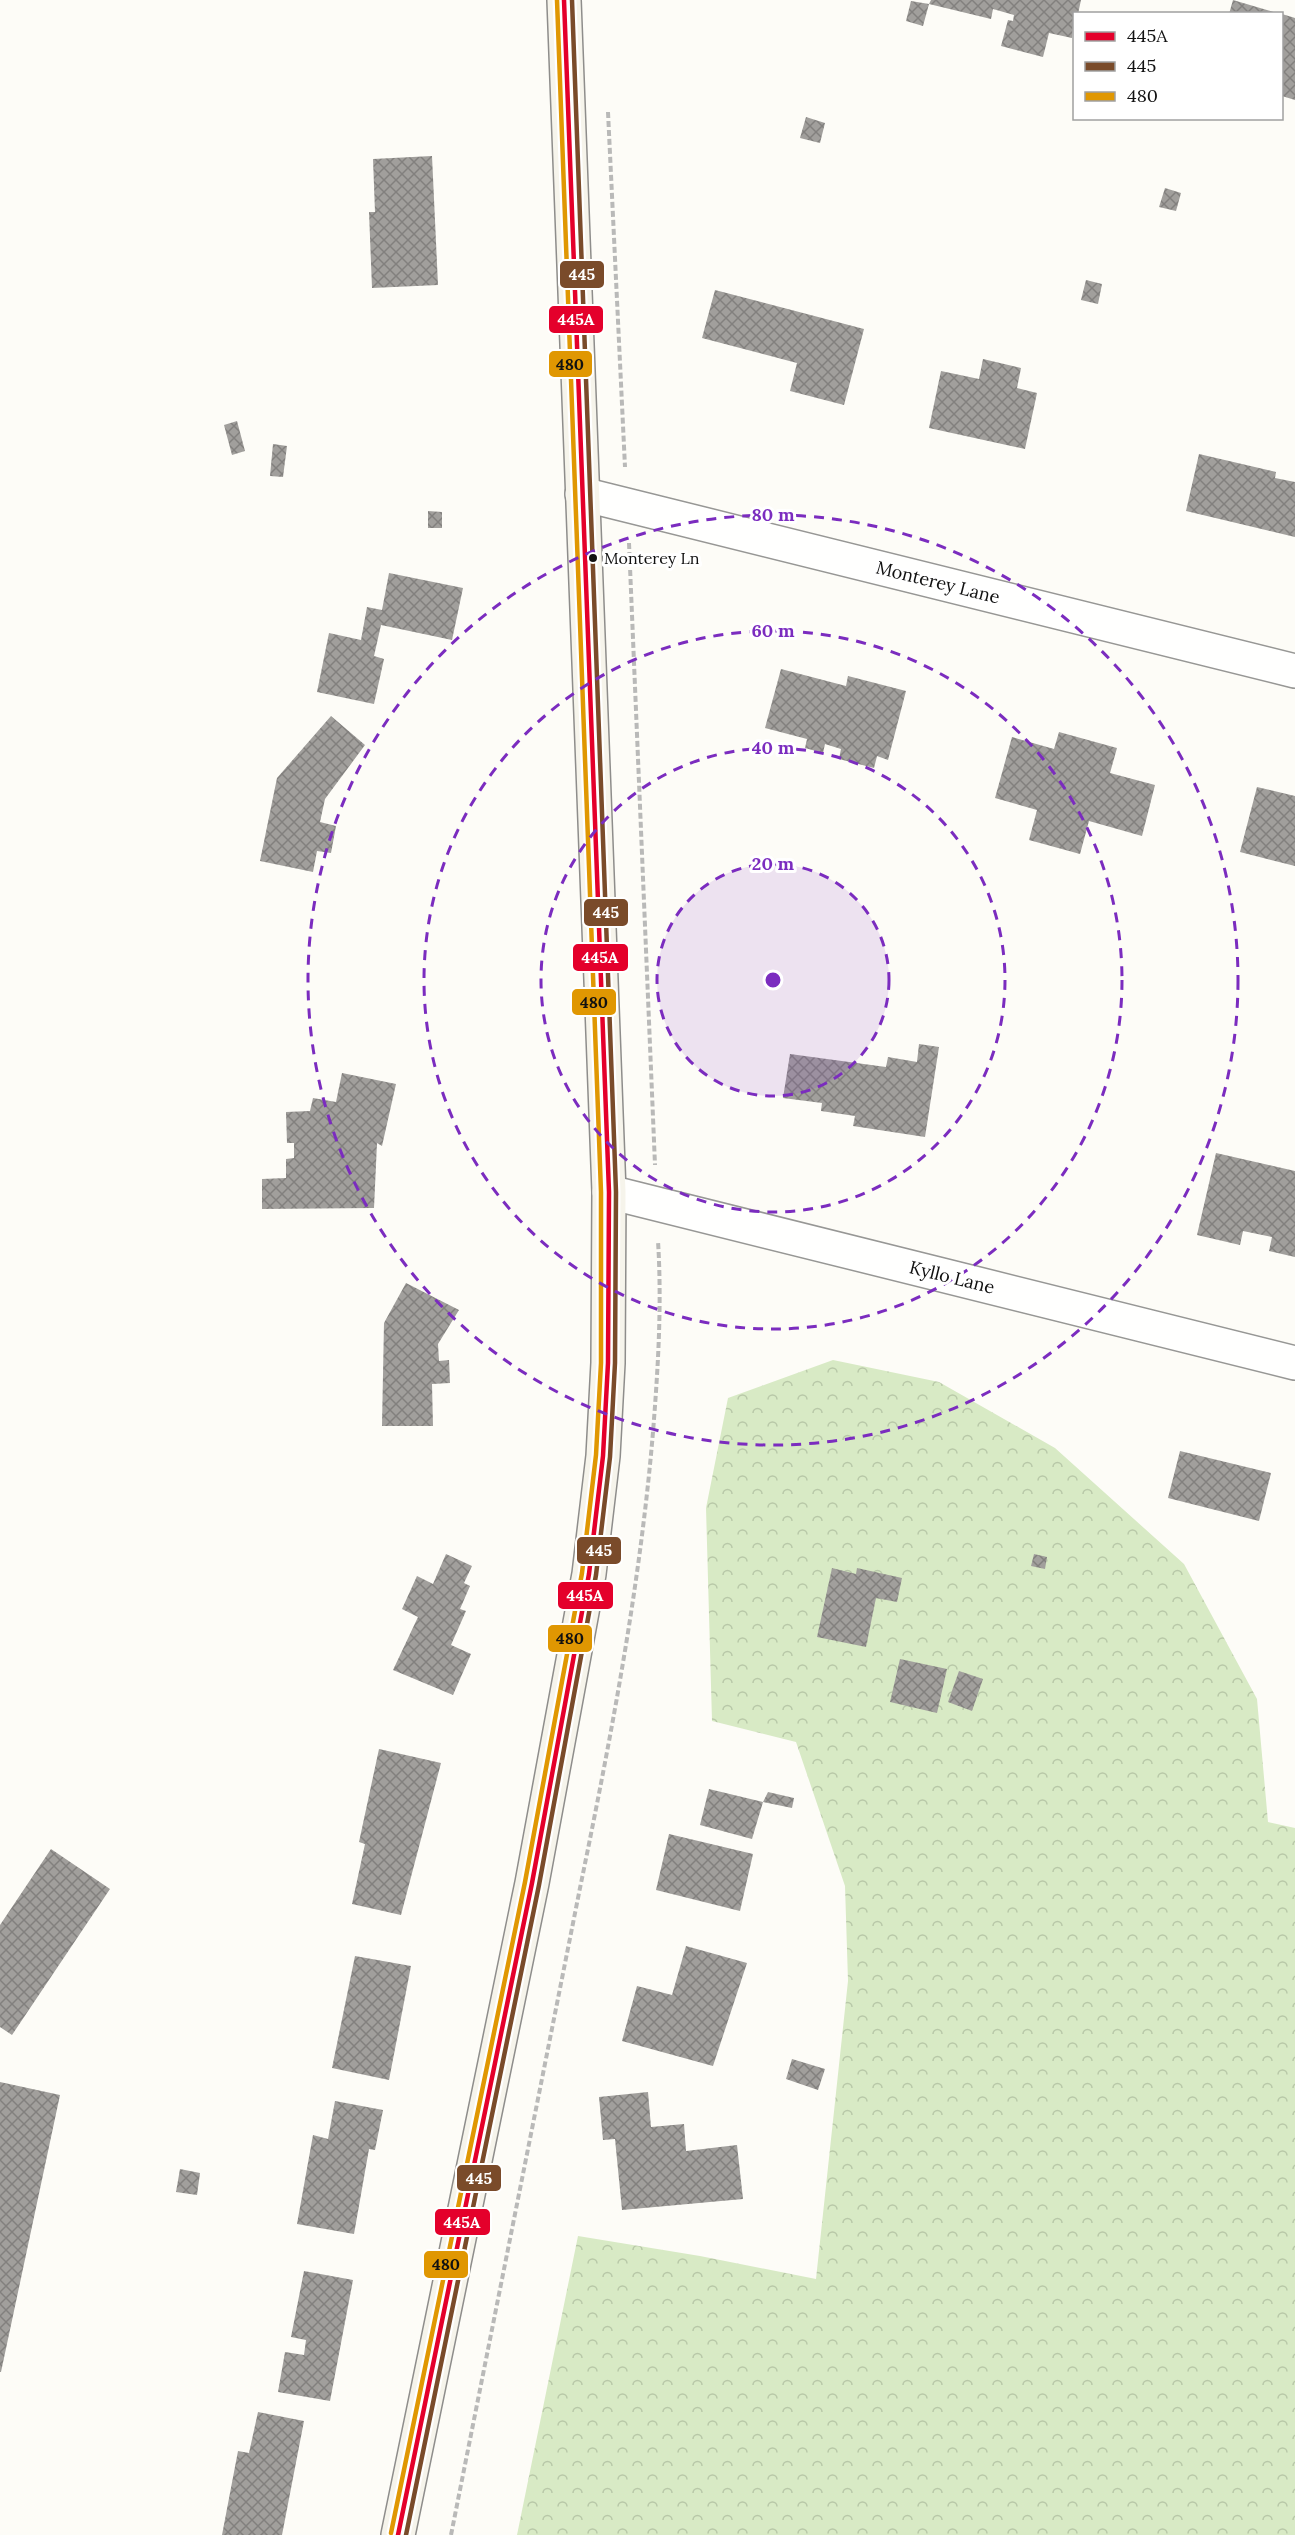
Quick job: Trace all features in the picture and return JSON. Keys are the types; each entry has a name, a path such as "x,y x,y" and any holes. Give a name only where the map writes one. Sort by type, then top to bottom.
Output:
{"street":[{"path":"398,2535 532,1883 589,1574 603,1456 608,1363 609,1192 564,0"},
{"name":"Monterey Lane","path":"582,494 1295,671"},
{"name":"Kyllo Lane","path":"609,1192 1295,1363"}],"green space":[{"path":"833,1360 939,1382 1055,1448 1184,1564 1257,1699 1268,1822 1295,1828 1295,2535 517,2535 578,2236 700,2256 816,2279 848,1981 845,1886 796,1742 712,1721 706,1508 728,1398"}],"building":[{"path":"931,0 1081,0 1078,12 1073,12 1072,38 1049,33 1043,57 1001,46 1008,20 1013,21 1014,15 993,9 991,19 929,4"},
{"path":"1233,0 1274,12 1230,12"},
{"path":"911,1 929,4 923,26 906,21"},
{"path":"1283,14 1295,18 1295,100 1283,96"},
{"path":"806,117 825,123 820,143 800,138"},
{"path":"432,156 438,285 372,288 369,212 375,212 373,159"},
{"path":"1165,188 1181,193 1176,211 1159,207"},
{"path":"1086,280 1102,284 1098,304 1081,300"},
{"path":"715,290 864,329 844,405 790,391 797,363 702,338"},
{"path":"983,359 1021,368 1017,388 1037,393 1025,449 929,428 941,371 979,379"},
{"path":"237,421 245,451 232,455 224,425"},
{"path":"273,444 287,446 283,477 270,476"},
{"path":"1199,454 1276,472 1275,478 1295,482 1295,537 1186,511"},
{"path":"428,511 442,512 442,528 428,528"},
{"path":"389,573 463,588 452,640 381,625 374,656 384,659 374,704 317,692 329,633 361,640 367,607 382,610"},
{"path":"781,669 846,686 848,676 906,691 888,760 877,756 874,768 839,759 841,749 825,744 823,753 805,748 807,739 765,728"},
{"path":"331,716 365,745 325,799 320,822 336,826 331,853 317,851 313,872 260,861 277,778"},
{"path":"1059,732 1117,748 1110,773 1155,785 1142,836 1089,821 1080,854 1029,840 1037,810 995,798 1012,737 1054,749"},
{"path":"1257,787 1295,796 1295,866 1240,852"},
{"path":"919,1044 939,1047 925,1137 853,1126 855,1116 821,1111 822,1103 783,1098 790,1054 886,1067 888,1057 917,1062"},
{"path":"342,1073 396,1084 382,1146 377,1143 374,1208 262,1209 262,1179 286,1178 286,1159 294,1158 294,1143 287,1143 286,1112 310,1111 313,1098 336,1102"},
{"path":"1216,1153 1295,1171 1295,1257 1269,1251 1272,1237 1243,1231 1240,1245 1197,1235"},
{"path":"406,1283 459,1310 438,1344 439,1361 449,1360 450,1383 432,1384 433,1426 382,1426 384,1323"},
{"path":"1180,1451 1271,1473 1259,1521 1168,1498"},
{"path":"446,1554 472,1566 464,1583 470,1586 460,1609 466,1611 451,1645 471,1654 453,1695 393,1670 418,1617 402,1609 417,1576 433,1584"},
{"path":"1034,1554 1047,1557 1045,1569 1031,1566"},
{"path":"832,1568 856,1574 857,1568 902,1578 897,1602 876,1598 866,1647 817,1637"},
{"path":"900,1659 947,1669 937,1713 890,1702"},
{"path":"959,1671 983,1679 972,1711 948,1702"},
{"path":"379,1749 441,1763 401,1915 352,1904 365,1844 359,1842"},
{"path":"709,1789 763,1802 752,1839 700,1825"},
{"path":"768,1792 794,1798 792,1808 763,1802"},
{"path":"669,1834 753,1854 740,1911 656,1890"},
{"path":"51,1849 110,1889 12,2035 0,2027 0,1925"},
{"path":"686,1946 747,1963 713,2066 622,2041 637,1986 672,1995"},
{"path":"355,1956 411,1966 389,2080 332,2068"},
{"path":"792,2059 825,2069 818,2090 786,2079"},
{"path":"0,2082 60,2095 1,2372 0,2372"},
{"path":"648,2092 651,2127 684,2124 686,2151 737,2145 743,2199 622,2210 615,2139 603,2140 599,2097"},
{"path":"335,2101 383,2110 375,2150 369,2149 354,2234 297,2224 313,2135 328,2139"},
{"path":"180,2169 200,2173 197,2195 176,2192"},
{"path":"304,2271 353,2280 330,2401 278,2392 285,2352 304,2355 306,2340 291,2337"},
{"path":"258,2412 304,2421 282,2535 222,2535 238,2451 249,2453"}],"transit line":[{"name":"480","path":"391,2533 525,1882 582,1573 596,1455 601,1363 601,1192 557,0"},
{"name":"445A","path":"398,2535 532,1883 589,1574 603,1456 608,1363 609,1192 564,0"},
{"name":"445","path":"406,2535 539,1885 596,1575 610,1457 615,1363 616,1192 572,0"}],"place":[{"name":"Monterey Ln","path":"593,558"}]}
